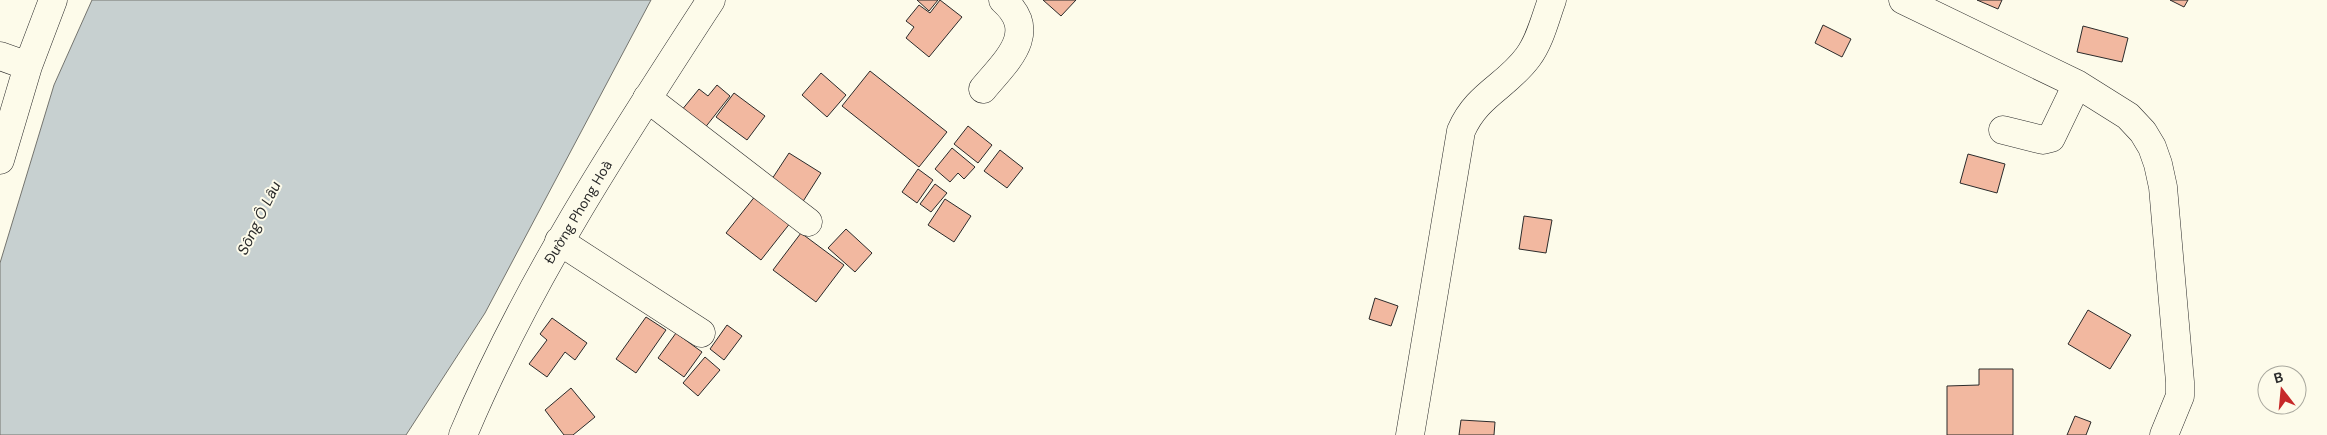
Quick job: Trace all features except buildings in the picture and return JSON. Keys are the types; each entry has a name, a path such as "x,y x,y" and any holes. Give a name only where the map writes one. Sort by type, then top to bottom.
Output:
{"street":[{"path":"0,160 28,66 53,0"},
{"name":"Đường Phong Hoà","path":"464,435 505,341 559,241 647,98 711,0"},
{"path":"983,89 1018,44 1020,34 1018,24 1013,12 1003,0"},
{"path":"1410,435 1461,131 1473,108 1520,67 1529,56 1537,43 1552,0"},
{"path":"1904,0 2077,84 2133,122 2143,132 2158,164 2163,187 2180,382 2180,396 2164,435"},
{"path":"0,56 28,66"},
{"path":"2003,130 2043,140 2051,138 2077,84"},
{"path":"647,98 808,222"},
{"path":"559,241 701,333"}],"water":[{"name":"Sông Ô Lâu","path":"92,0 651,0 485,313 406,435 0,435 0,263 54,85"}]}
